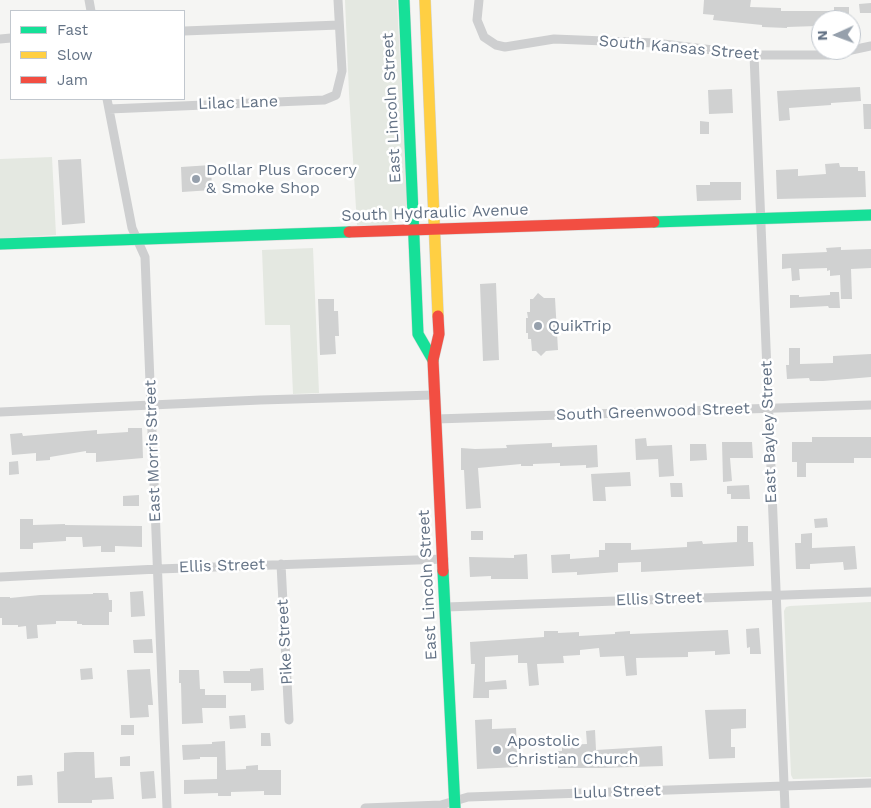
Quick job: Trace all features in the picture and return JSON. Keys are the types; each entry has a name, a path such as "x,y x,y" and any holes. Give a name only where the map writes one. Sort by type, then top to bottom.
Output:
{"street":[{"path":"185,31 340,25 338,0"},
{"name":"East Lincoln Street","path":"404,0 418,334 433,360"},
{"name":"East Lincoln Street","path":"425,0 439,334 433,360 434,395 444,559 455,804"},
{"name":"South Kansas Street","path":"479,0 477,20 484,37 496,45 505,47 554,39 655,43 754,55 828,56 871,46"},
{"name":"Lilac Lane","path":"109,109 324,100 336,94 342,71 340,25"},
{"name":"East Bayley Street","path":"754,55 785,808"},
{"name":"East Morris Street","path":"107,100 132,228 145,257 167,808"},
{"name":"South Hydraulic Avenue","path":"0,244 871,215"},
{"path":"0,412 434,395"},
{"name":"South Greenwood Street","path":"436,418 871,405"},
{"name":"Ellis Street","path":"0,577 281,564 444,559"},
{"name":"Pike Street","path":"281,564 289,720"},
{"name":"Ellis Street","path":"446,607 871,592"},
{"name":"Lulu Street","path":"365,808 455,804 468,798 871,783"}],"shaded area":[{"path":"345,0 397,0 407,204 401,217 395,223 387,225 357,225"},
{"path":"52,157 56,235 0,238 0,159"},
{"path":"313,248 319,393 293,394 290,325 265,325 262,250"},
{"path":"871,602 871,777 793,779 791,775 784,611 786,607 790,606"}],"building":[{"path":"704,0 751,0 750,7 781,8 781,11 811,11 811,26 762,27 762,25 713,20 714,15 703,14"},
{"path":"871,3 871,13 861,13 859,4"},
{"path":"834,7 849,7 849,10 834,10"},
{"path":"860,87 861,101 789,108 790,120 779,121 777,91"},
{"path":"732,89 733,113 709,114 708,90"},
{"path":"863,104 871,104 871,129 864,129"},
{"path":"700,121 709,122 709,134 700,134"},
{"path":"81,159 85,223 62,225 58,160"},
{"path":"839,163 840,167 858,167 858,171 865,171 866,197 777,199 776,170 798,169 798,176 826,174 825,164"},
{"path":"211,165 212,190 182,192 181,167"},
{"path":"710,182 741,182 741,200 697,201 696,185 710,185"},
{"path":"841,247 841,250 871,249 871,268 851,269 852,299 841,299 840,275 830,276 830,270 827,271 827,268 799,269 800,280 792,281 791,268 782,269 782,254 827,252 826,248"},
{"path":"496,283 499,360 483,361 480,284"},
{"path":"830,292 839,292 840,308 829,308 828,306 790,308 790,295 799,295 799,297 830,295"},
{"path":"538,293 544,298 555,298 558,350 546,351 541,356 536,351 532,351 531,339 528,339 528,333 526,333 526,318 528,318 527,312 530,312 530,299 533,299"},
{"path":"318,299 334,299 334,311 338,311 339,336 335,336 336,354 320,355"},
{"path":"789,348 800,348 800,364 833,363 833,356 871,354 871,377 823,381 810,381 809,378 787,379 786,365 789,365"},
{"path":"128,428 142,428 143,458 96,462 96,453 86,453 86,451 50,457 50,460 36,461 36,453 12,455 10,434 22,433 23,436 97,430 97,434 128,432"},
{"path":"812,437 871,437 871,458 854,458 854,463 806,463 806,477 797,477 797,462 792,462 792,442 812,442"},
{"path":"646,438 647,446 672,445 674,476 659,477 658,459 636,460 635,439"},
{"path":"722,442 752,442 753,458 730,458 732,481 723,482"},
{"path":"552,443 552,447 597,445 598,467 586,468 586,465 560,466 560,463 478,468 481,508 466,509 464,470 461,470 461,448 507,448 506,445"},
{"path":"690,444 706,444 707,460 690,461"},
{"path":"18,461 19,474 9,475 9,462"},
{"path":"630,472 631,486 605,487 606,501 593,501 591,474"},
{"path":"670,483 682,483 683,497 671,497"},
{"path":"749,485 750,499 731,499 731,494 727,494 727,486"},
{"path":"139,495 139,506 123,506 123,496"},
{"path":"827,518 828,527 815,528 814,519"},
{"path":"20,519 33,519 33,525 142,526 142,547 115,546 115,552 101,552 101,546 83,547 82,537 66,537 66,541 33,543 33,549 20,549"},
{"path":"737,526 748,526 748,542 753,542 754,566 641,572 641,562 618,563 618,572 577,575 577,572 552,573 551,555 570,554 570,559 599,557 599,550 605,550 605,543 631,543 631,550 687,547 687,542 702,541 703,544 737,542"},
{"path":"471,531 483,531 483,540 471,540"},
{"path":"812,533 812,548 855,546 857,569 844,570 843,562 810,564 810,569 796,569 795,543 801,543 801,534"},
{"path":"527,554 528,579 491,579 491,576 470,577 469,557 514,558 514,555"},
{"path":"143,591 145,616 131,617 130,592"},
{"path":"108,593 109,600 112,600 112,612 109,612 109,625 82,625 77,624 77,621 56,621 56,624 37,625 38,638 27,639 26,626 2,625 0,597"},
{"path":"759,628 761,654 750,654 750,647 747,648 746,629"},
{"path":"728,630 730,654 715,655 715,651 688,652 688,657 636,658 637,675 626,676 624,656 600,657 599,648 580,650 580,655 563,656 564,663 537,664 539,685 529,686 527,663 518,663 518,655 485,657 485,682 506,680 507,689 489,690 489,698 473,698 475,664 471,664 470,642 544,637 544,631 558,631 558,633 579,632 579,636 615,634 615,632 630,631 630,634"},
{"path":"152,639 153,653 134,653 133,640"},
{"path":"92,668 93,679 81,680 80,669"},
{"path":"263,668 264,690 251,691 251,683 224,683 223,671 250,671 250,669"},
{"path":"150,669 153,705 148,705 149,717 130,718 127,670"},
{"path":"179,670 199,670 200,689 205,689 205,695 226,695 226,708 202,708 203,723 182,724"},
{"path":"746,709 746,728 731,729 731,747 735,747 735,758 709,759 705,710"},
{"path":"245,715 246,728 230,729 229,716"},
{"name":"Apostolic Christian Church","path":"492,719 492,729 516,728 518,767 477,769 475,720"},
{"path":"121,725 134,725 134,735 121,735"},
{"path":"595,730 596,750 662,746 663,766 558,768 558,751 562,751 562,745 587,744 586,731"},
{"path":"261,733 270,733 271,746 261,746"},
{"path":"225,741 226,770 246,769 246,766 258,765 258,770 281,770 281,795 264,795 264,791 231,792 231,796 218,796 218,793 184,794 184,780 217,779 217,757 183,760 182,745 212,744 212,742"},
{"path":"94,752 95,778 112,777 114,799 92,800 92,803 58,803 57,772 64,771 64,753"},
{"path":"130,756 130,766 120,766 120,757"},
{"path":"154,771 156,798 142,799 140,772"},
{"path":"32,775 33,785 17,786 17,776"}],"traffic: fast":[{"path":"404,0 418,334 433,360"},
{"path":"654,222 871,215"},
{"path":"0,244 349,232"},
{"path":"443,571 455,808"}],"traffic: slow":[{"path":"425,0 438,316"}],"traffic: jam":[{"path":"349,232 654,222"},
{"path":"438,316 439,334 433,360 443,571"}],"place":[{"name":"Dollar Plus Grocery & Smoke Shop","path":"196,179"},
{"name":"QuikTrip","path":"538,326"},
{"name":"Apostolic Christian Church","path":"497,750"}]}
